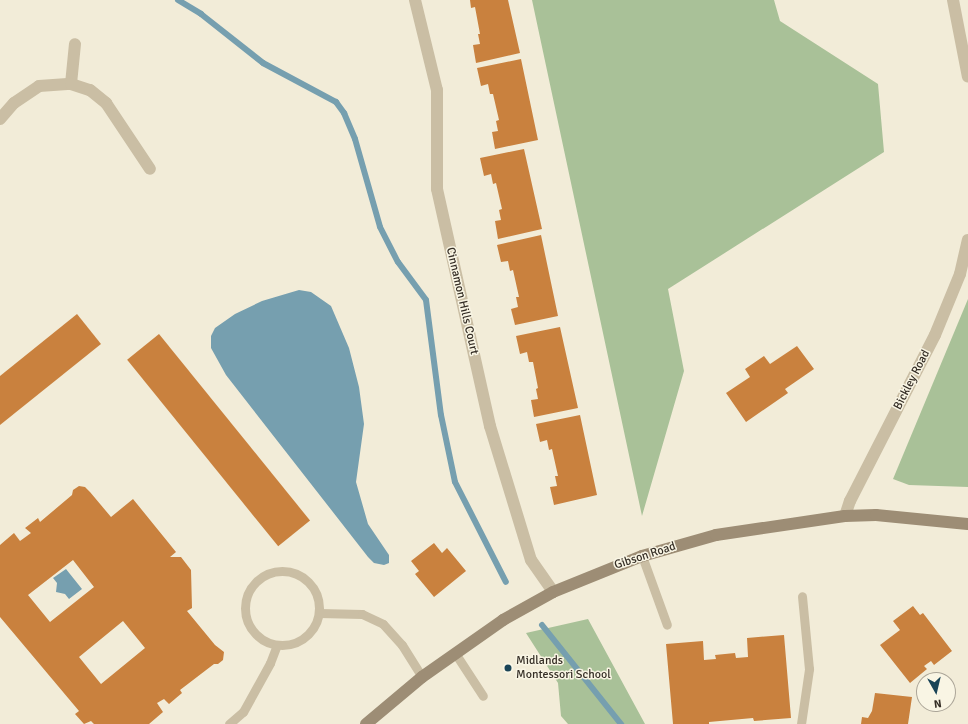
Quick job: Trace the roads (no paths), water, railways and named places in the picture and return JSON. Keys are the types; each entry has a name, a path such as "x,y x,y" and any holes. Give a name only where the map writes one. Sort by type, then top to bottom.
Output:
{"street":[{"name":"Cinnamon Hills Court","path":"415,0 437,90 437,189 490,426 531,560 553,592"},
{"path":"953,0 968,77"},
{"path":"71,84 74,44"},
{"path":"0,119 14,103 40,86 71,84 90,90 106,103 150,169"},
{"name":"Bickley Road","path":"845,516 850,501 935,334 960,274 968,240"},
{"name":"Gibson Road","path":"366,724 422,677 503,620 553,592 642,556 724,534 845,516 876,515 968,524"}],"lane":[{"path":"642,556 667,625"},
{"path":"278,571 300,575 315,591 319,613 309,634 289,645 277,645 265,642 255,634 248,624 245,612 248,595 258,579 278,571"},
{"path":"801,724 809,669 802,596"},
{"path":"319,613 362,614 383,624 402,645 422,677"},
{"path":"229,724 243,712 270,663 277,645"},
{"path":"455,653 483,696"}],"water":[{"path":"299,290 311,292 331,306 349,348 359,387 364,424 356,482 368,524 389,555 389,563 384,565 374,563 368,557 226,375 211,348 211,336 215,328 235,314 262,301"},
{"path":"66,569 82,589 69,599 65,594 56,592 57,583 53,578"}],"waterway":[{"path":"178,0 201,14 263,63 336,102 344,113 355,139 380,227 398,262 426,300 441,415 455,482 506,582"},
{"path":"542,625 621,724"}],"place":[{"name":"Midlands Montessori School","path":"508,668"}]}
